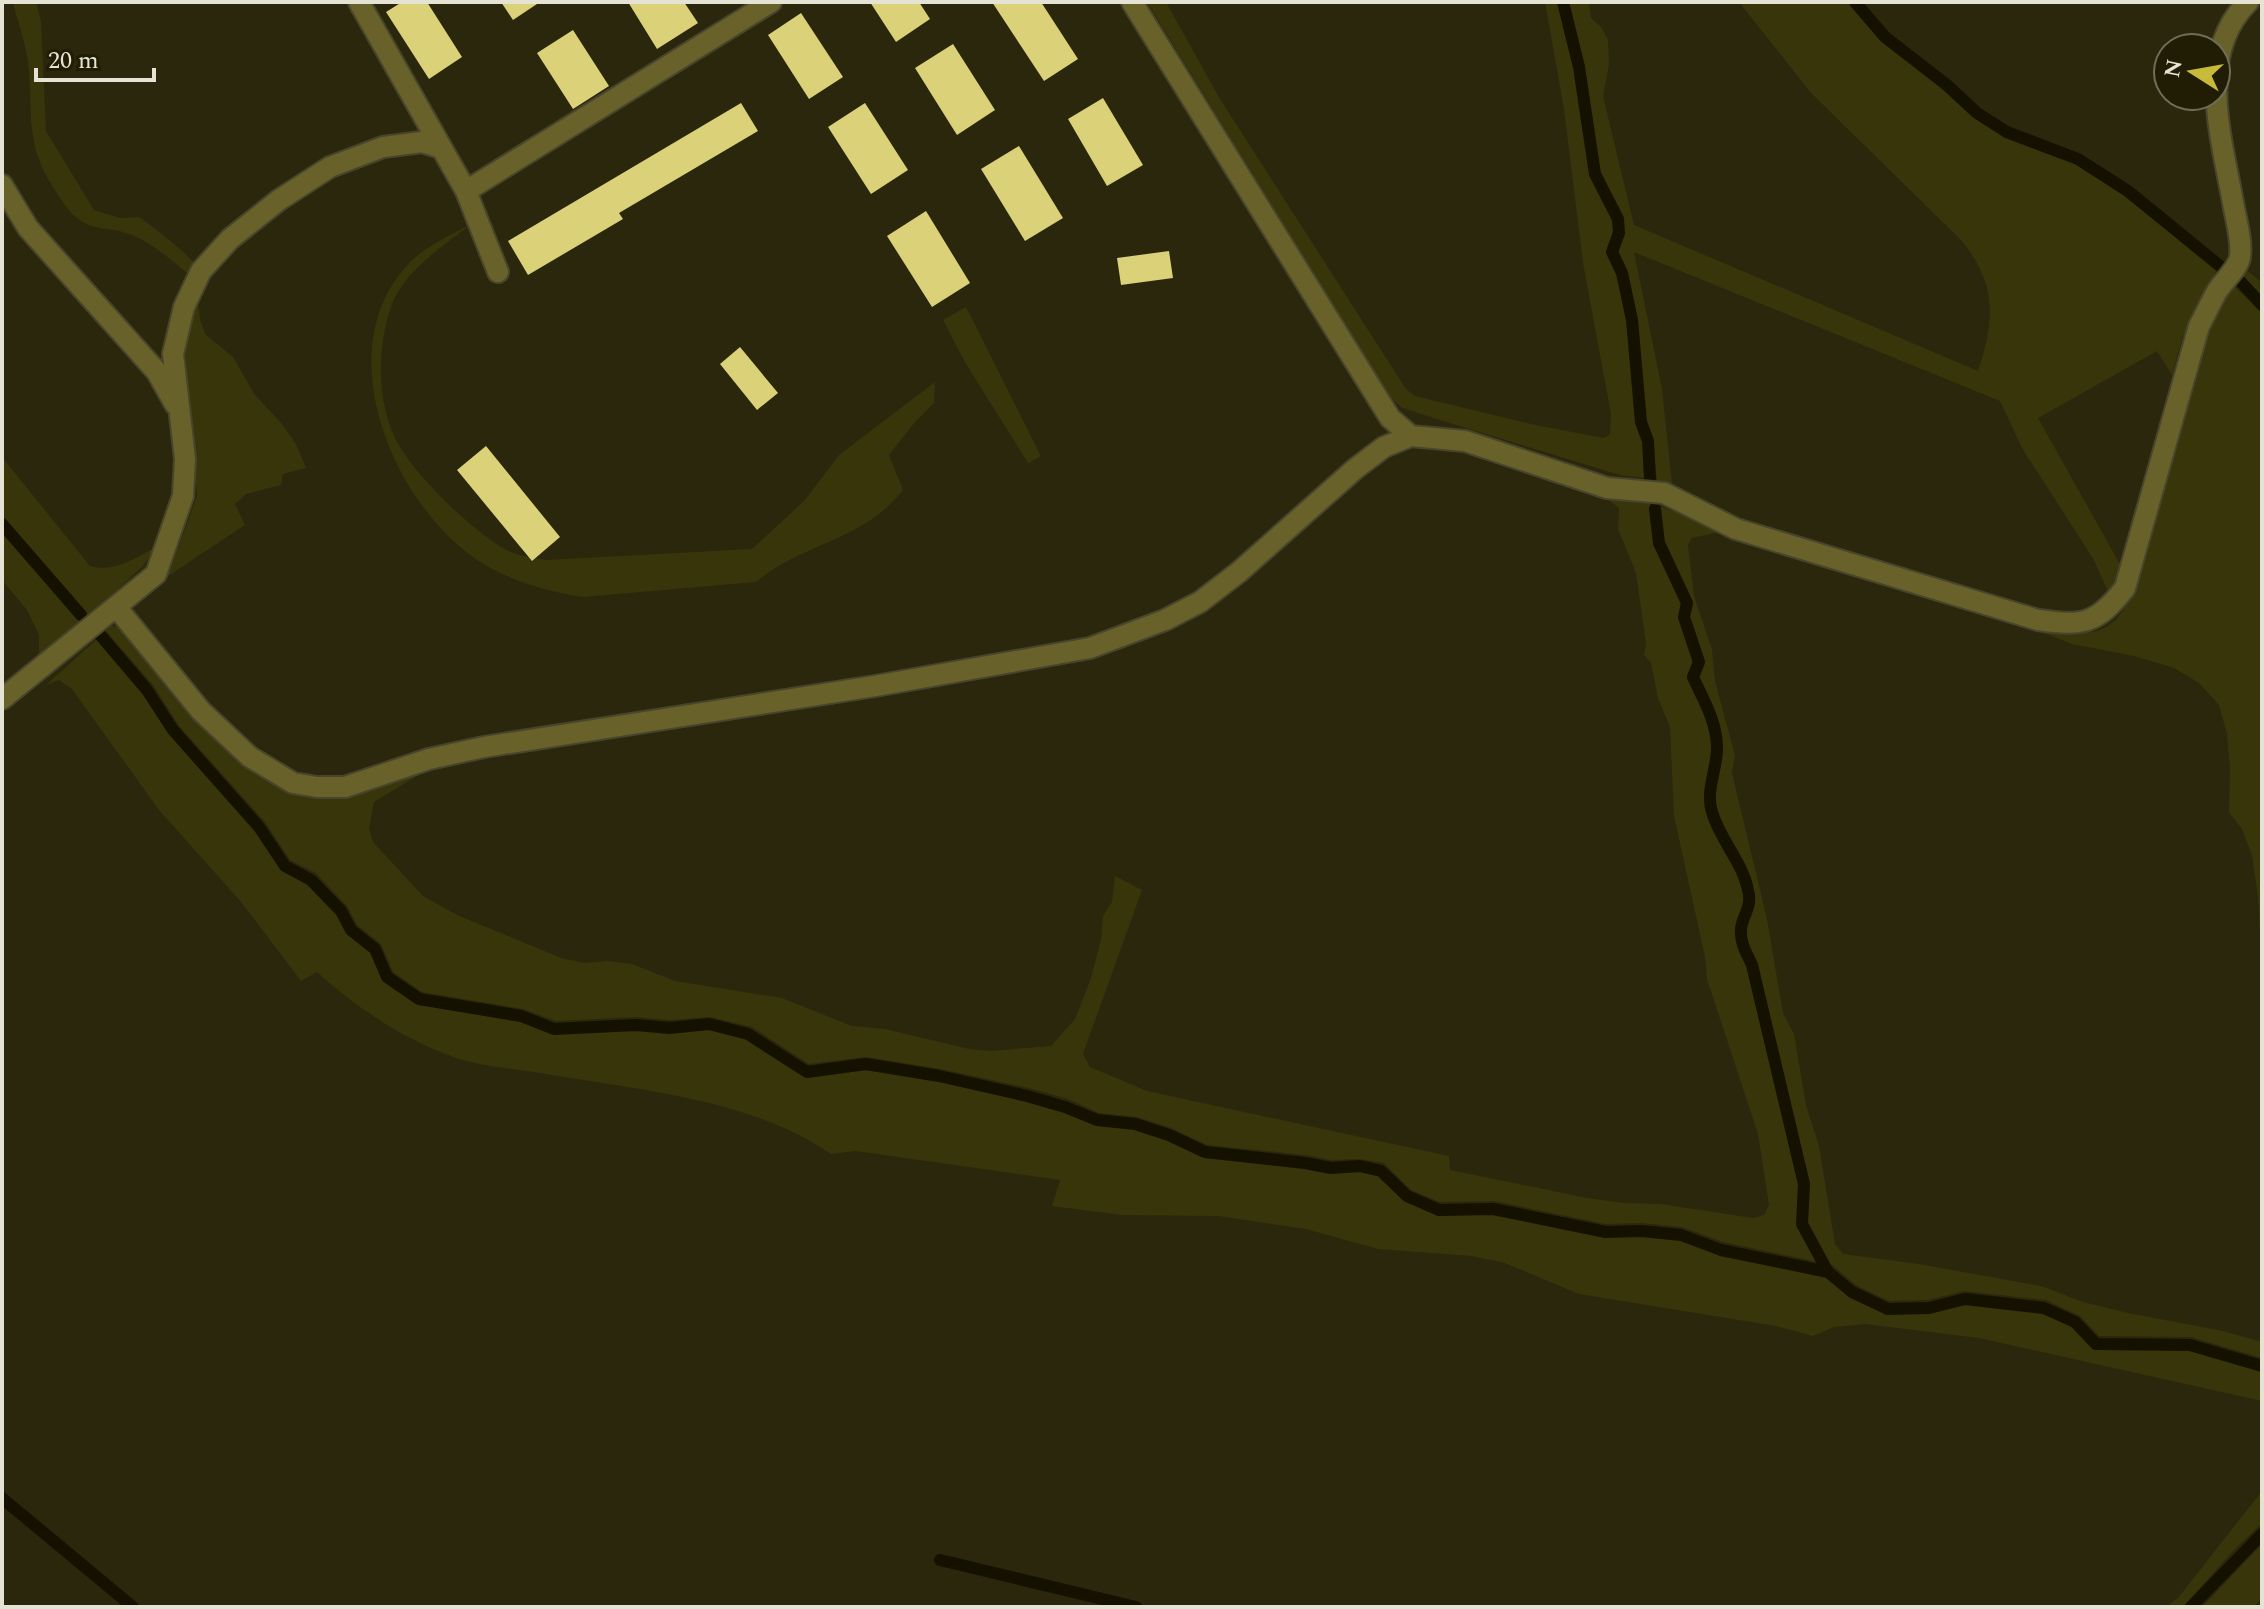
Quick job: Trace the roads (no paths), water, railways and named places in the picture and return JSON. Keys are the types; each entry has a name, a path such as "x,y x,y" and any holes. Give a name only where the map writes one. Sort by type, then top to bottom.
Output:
{"street":[{"path":"359,2 466,191 498,272"},
{"path":"466,191 771,2"},
{"path":"1132,2 1390,418 1411,436"},
{"path":"117,608 201,711 250,757 293,783 345,787 429,759 484,747 875,686 1090,648 1165,620 1200,602 1239,572 1355,469 1384,447 1411,436 1465,441 1607,488 1664,493 1736,529 2038,620 2071,625 2094,618 2113,604 2125,588 2199,326 2240,259 2216,75 2227,28 2248,2"},
{"path":"2,699 156,574 183,496 185,459 173,354 184,307 201,271 230,239 279,200 330,167 383,147 422,142 441,148"},
{"path":"2,185 28,228 157,372 179,411"}],"waterway":[{"path":"1563,2 1579,67 1595,174 1618,219 1619,233 1612,252 1622,273 1632,320 1641,422 1648,441 1650,478"},
{"path":"1855,2 1885,37 1947,85 1977,113 2007,132 2078,159 2128,191 2220,266"},
{"path":"2240,281 2262,305"},
{"path":"1655,509 1659,543 1687,603 1684,617 1699,662 1693,677 1716,736 1717,754 1710,804 1748,890 1749,902 1742,925 1742,939 1752,965 1804,1184 1802,1224 1828,1272"},
{"path":"2,524 81,615"},
{"path":"101,636 147,690 173,730 259,827 285,866 311,880 341,911 351,930 375,949 387,977 419,999 521,1016 554,1029 636,1025 669,1028 709,1024 748,1034 807,1072 866,1064 939,1076 1027,1096 1097,1120 1135,1124 1169,1135 1205,1152 1331,1168 1360,1166 1381,1171 1407,1196 1439,1210 1493,1209 1606,1232 1642,1231 1681,1235 1721,1250 1828,1272 1852,1292 1888,1309 1929,1308 1965,1299 2044,1308 2075,1322 2096,1344 2190,1345 2262,1366"},
{"path":"2,1498 133,1607"},
{"path":"2191,1607 2262,1534"},
{"path":"940,1560 1136,1607"}]}
